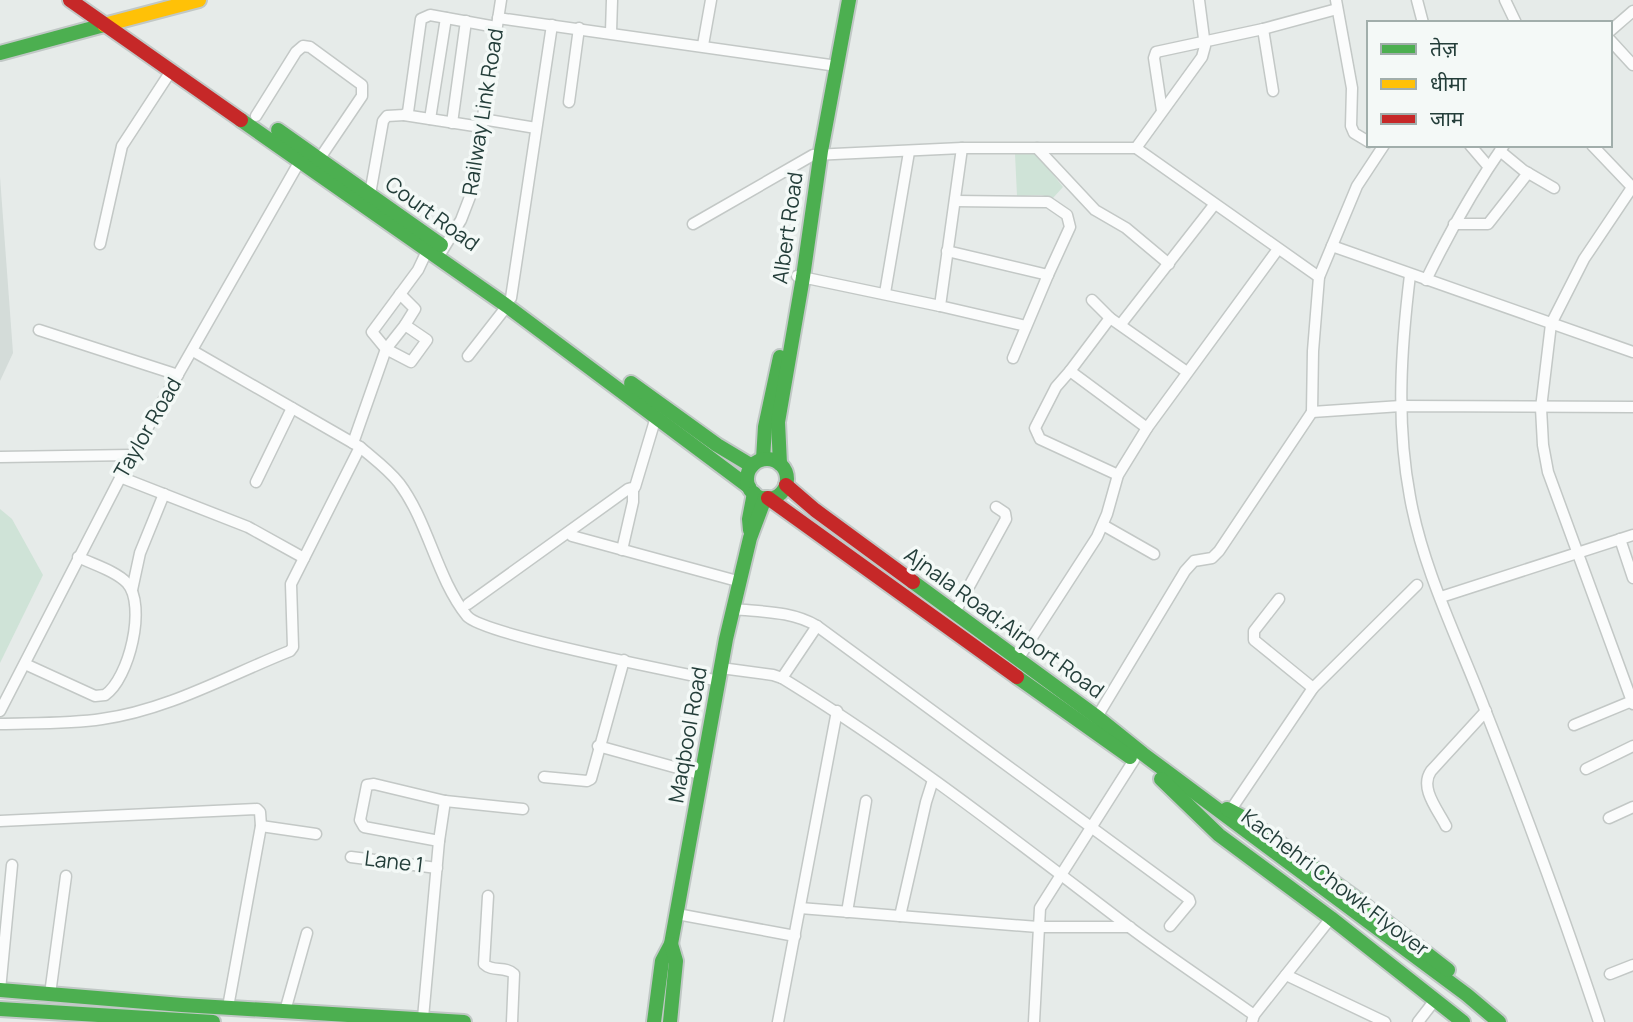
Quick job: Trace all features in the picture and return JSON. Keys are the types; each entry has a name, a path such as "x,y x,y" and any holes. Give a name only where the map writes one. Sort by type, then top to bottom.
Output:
{"main road":[{"path":"69,0 111,23"},
{"name":"Court Road","path":"85,0 171,71 370,194 437,252"},
{"path":"0,53 199,0"},
{"name":"Albert Road","path":"780,464 778,422 841,0"},
{"name":"Albert Road","path":"816,155 849,0"},
{"name":"Court Road","path":"111,23 256,116 437,252 717,445 758,462"},
{"name":"Albert Road","path":"758,462 800,276"},
{"name":"Court Road","path":"509,302 759,494 1161,779"},
{"path":"769,459 780,464 787,477 786,485 776,496 759,494 748,472 758,462 769,459"},
{"name":"Ajnala Road;Airport Road","path":"786,485 814,510 1198,794"},
{"name":"Maqbool Road","path":"654,1022 662,961 671,944 720,674 751,535 758,522 759,494"},
{"path":"1161,779 1219,835 1331,918 1463,1022"},
{"name":"Kachehri Chowk Flyover","path":"1161,779 1223,815 1456,987 1499,1022"},
{"name":"Kachehri Chowk Flyover","path":"1198,794 1483,1022"},
{"path":"1223,815 1246,819 1354,897 1511,1022"},
{"name":"Maqbool Road","path":"670,1022 676,961 671,944"},
{"path":"0,990 464,1022"},
{"path":"0,1009 89,1018 213,1022"}],"street":[{"name":"Railway Link Road","path":"386,349 372,332 418,270 437,252 467,208 501,0"},
{"path":"611,32 612,0"},
{"path":"703,46 711,0"},
{"path":"1136,148 1202,57 1205,41 1199,0"},
{"path":"1417,0 1422,21"},
{"path":"1505,0 1515,21"},
{"path":"1162,111 1154,58 1156,52 1263,29 1336,5 1352,88 1351,127 1354,133 1367,141"},
{"path":"1612,28 1633,11"},
{"path":"404,115 408,110 421,19 430,15 466,21 552,25 611,32 830,65"},
{"path":"430,119 446,18"},
{"path":"453,123 466,21"},
{"path":"468,356 509,302 552,25"},
{"path":"569,102 579,29"},
{"path":"1263,29 1273,91"},
{"path":"1612,42 1633,65"},
{"name":"Taylor Road","path":"0,711 120,477 192,351 309,156 362,96 364,88 305,45 300,47 256,116"},
{"path":"100,244 122,146 171,71"},
{"path":"370,194 383,121 390,115 453,123 536,128"},
{"path":"1097,717 1185,572 1194,561 1212,558 1219,551 1312,412 1313,351 1319,277 1357,186 1380,147"},
{"path":"1472,147 1488,166"},
{"path":"1574,725 1633,703 1548,472 1543,446 1541,408 1552,324 1584,259 1632,187 1594,147"},
{"path":"693,224 816,155 961,148 1136,148 1319,277"},
{"path":"940,306 961,148"},
{"path":"1037,148 1099,213 1146,243 1169,264"},
{"path":"1426,280 1454,224 1488,166 1502,148 1528,173 1554,188"},
{"path":"884,293 909,152"},
{"path":"1454,224 1488,224 1528,173"},
{"path":"955,201 1048,202 1067,215 1070,227 1013,358"},
{"path":"1121,324 1214,205"},
{"path":"1332,246 1633,352"},
{"path":"1018,659 1103,525 1118,475 1147,428 1278,249"},
{"path":"947,251 1048,275"},
{"path":"1410,275 1401,364 1401,406 1409,495 1423,548 1569,930 1599,1022"},
{"path":"800,276 1027,326"},
{"path":"0,724 87,720 123,715 196,690 290,651 293,645 291,584 356,445 386,349 415,309 400,294"},
{"path":"1092,300 1187,372"},
{"path":"1111,317 1056,387 1035,432 1040,439 1118,475"},
{"path":"386,349 411,362 427,340 405,325"},
{"path":"39,330 178,375"},
{"path":"192,351 356,445 385,467 409,499 450,587 470,619 489,628 624,660 720,674 774,675 782,678 837,711 933,780 1253,1018 1331,918"},
{"path":"1070,371 1147,428"},
{"path":"1312,412 1401,406 1633,407"},
{"path":"257,482 292,408"},
{"path":"622,550 633,502 633,489 656,417"},
{"path":"0,457 132,455"},
{"path":"120,477 248,527 304,558"},
{"path":"468,604 628,489 633,489"},
{"path":"24,664 95,696 111,691 134,640 136,622 132,590 139,553 164,494"},
{"path":"955,612 1006,519 1005,513 996,507"},
{"path":"1103,525 1154,554"},
{"path":"1441,597 1633,535"},
{"path":"572,536 741,582"},
{"path":"1620,539 1633,578"},
{"path":"78,556 123,579 132,590"},
{"path":"1223,815 1314,688 1418,585"},
{"path":"1279,599 1254,631 1254,640 1314,688"},
{"path":"734,609 790,615 817,626 1189,899 1190,902 1170,926"},
{"path":"782,678 817,626"},
{"path":"544,777 590,781 624,660"},
{"path":"1446,826 1426,788 1426,780 1430,771 1486,710"},
{"path":"778,1022 837,711"},
{"path":"598,746 703,775"},
{"path":"1586,769 1633,746"},
{"path":"1034,1022 1038,926 1043,901 1134,760"},
{"path":"900,916 933,780"},
{"path":"439,841 368,829 360,820 365,789 369,784 445,801 523,809"},
{"path":"848,912 866,800"},
{"path":"423,1018 445,801"},
{"path":"0,821 253,807 260,812 261,825 228,1007"},
{"path":"1609,818 1633,807"},
{"path":"261,825 316,834"},
{"name":"Lane 1","path":"351,857 437,868"},
{"path":"0,990 12,865"},
{"path":"50,994 66,876"},
{"path":"488,896 484,964 514,974 512,1022"},
{"path":"800,908 1038,926 1131,928"},
{"path":"677,914 795,936"},
{"path":"285,1011 307,933"},
{"path":"1611,974 1633,965"},
{"path":"1286,975 1385,1022"},
{"path":"1418,1022 1435,1000"}],"shaded area":[{"path":"0,177 13,353 0,381"}],"green space":[{"path":"1036,153 1063,187 1053,198 1041,195 1017,196 1015,154"},
{"path":"0,509 12,519 43,575 0,663"}],"traffic: fast":[{"path":"780,464 778,422 821,151 849,0"},
{"path":"0,53 104,25"},
{"path":"241,120 507,306 749,487"},
{"path":"278,130 441,245"},
{"path":"763,459 765,427 780,357"},
{"path":"631,383 717,445 752,466"},
{"path":"767,459 781,465 787,479 781,493 767,499 753,493 747,479 753,465 767,459"},
{"path":"750,530 749,519 754,493"},
{"path":"654,1022 662,961 671,944 726,639 750,538 765,498"},
{"path":"913,582 1097,717 1467,995 1499,1022"},
{"path":"1017,677 1130,757"},
{"path":"1161,779 1219,835 1331,918 1463,1022"},
{"path":"1227,809 1246,819 1354,897 1448,970"},
{"path":"670,1022 676,961 671,944"},
{"path":"0,990 182,1005 464,1022"},
{"path":"0,1009 213,1022"}],"traffic: slow":[{"path":"104,25 199,0"}],"traffic: jam":[{"path":"70,0 241,120"},
{"path":"786,485 815,510 913,582"},
{"path":"768,498 1017,677"}]}
